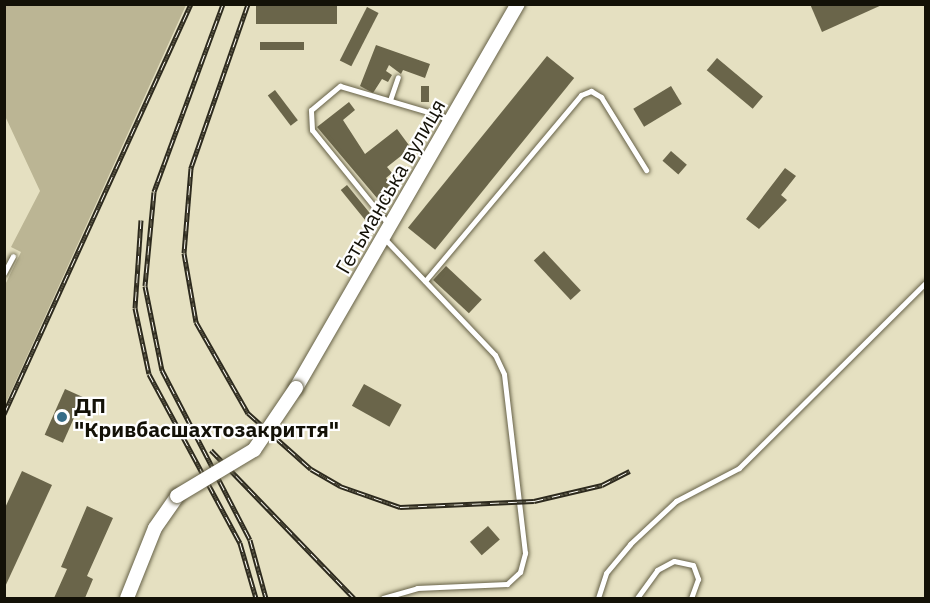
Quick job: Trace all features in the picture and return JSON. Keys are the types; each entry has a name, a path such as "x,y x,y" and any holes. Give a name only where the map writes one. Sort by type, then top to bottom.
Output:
{"street":[{"name":"Гетьманська вулиця","path":"127,598 155,528 177,496 254,450 296,388 518,4"}],"lane":[{"path":"390,100 398,77"},
{"path":"383,598 417,588 507,584 524,563 504,374 495,356 425,281 308,119 339,86 453,119"},
{"path":"425,281 581,95 591,91 601,97 646,170"},
{"path":"4,273 13,256"},
{"path":"598,598 606,573 630,544 676,501 739,468 926,282"},
{"path":"637,598 657,570 674,561 693,565 698,579 691,598"}],"shaded area":[{"path":"5,4 186,5 5,405 5,285 21,252 11,247 40,191 5,116"}],"building":[{"path":"256,4 337,4 337,24 256,24"},
{"path":"810,4 884,4 822,32"},
{"path":"367,7 379,13 351,66 340,60"},
{"path":"260,42 304,42 304,50 260,50"},
{"path":"376,45 430,64 425,78 403,70 401,74 389,65 386,71 392,75 388,82 382,79 373,93 360,86"},
{"path":"547,56 574,78 435,250 408,228"},
{"path":"717,58 763,97 753,109 707,70"},
{"path":"421,86 429,86 429,102 421,102"},
{"path":"671,86 682,104 644,127 633,109"},
{"path":"275,90 298,120 291,126 268,95"},
{"path":"349,102 355,110 343,120 365,154 397,129 411,148 387,167 392,173 386,178 397,192 382,204 317,127"},
{"path":"671,151 687,165 678,175 662,161"},
{"path":"785,168 796,176 781,195 787,200 759,229 746,219"},
{"path":"347,185 372,216 366,221 341,190"},
{"path":"544,251 581,290 571,300 534,261"},
{"path":"446,266 482,299 469,313 433,280"},
{"path":"364,384 402,405 389,427 352,406"},
{"path":"65,389 83,397 63,443 45,435"},
{"path":"22,471 52,485 4,589 4,510"},
{"path":"87,506 113,518 87,576 93,579 85,598 54,598 67,569 61,567"},
{"path":"488,526 500,540 482,555 470,542"}],"railway":[{"path":"4,414 191,4"},
{"path":"223,4 154,192 145,286 162,370 250,540 266,598"},
{"path":"248,4 191,168 184,253 196,322 248,413 311,469 340,486 400,507 534,501 602,485 630,471"},
{"path":"141,220 135,308 149,374 240,543 256,598"},
{"path":"211,450 354,598"}],"place":[{"name":"ДП \"Кривбасшахтозакриття\"","path":"62,417"}]}
